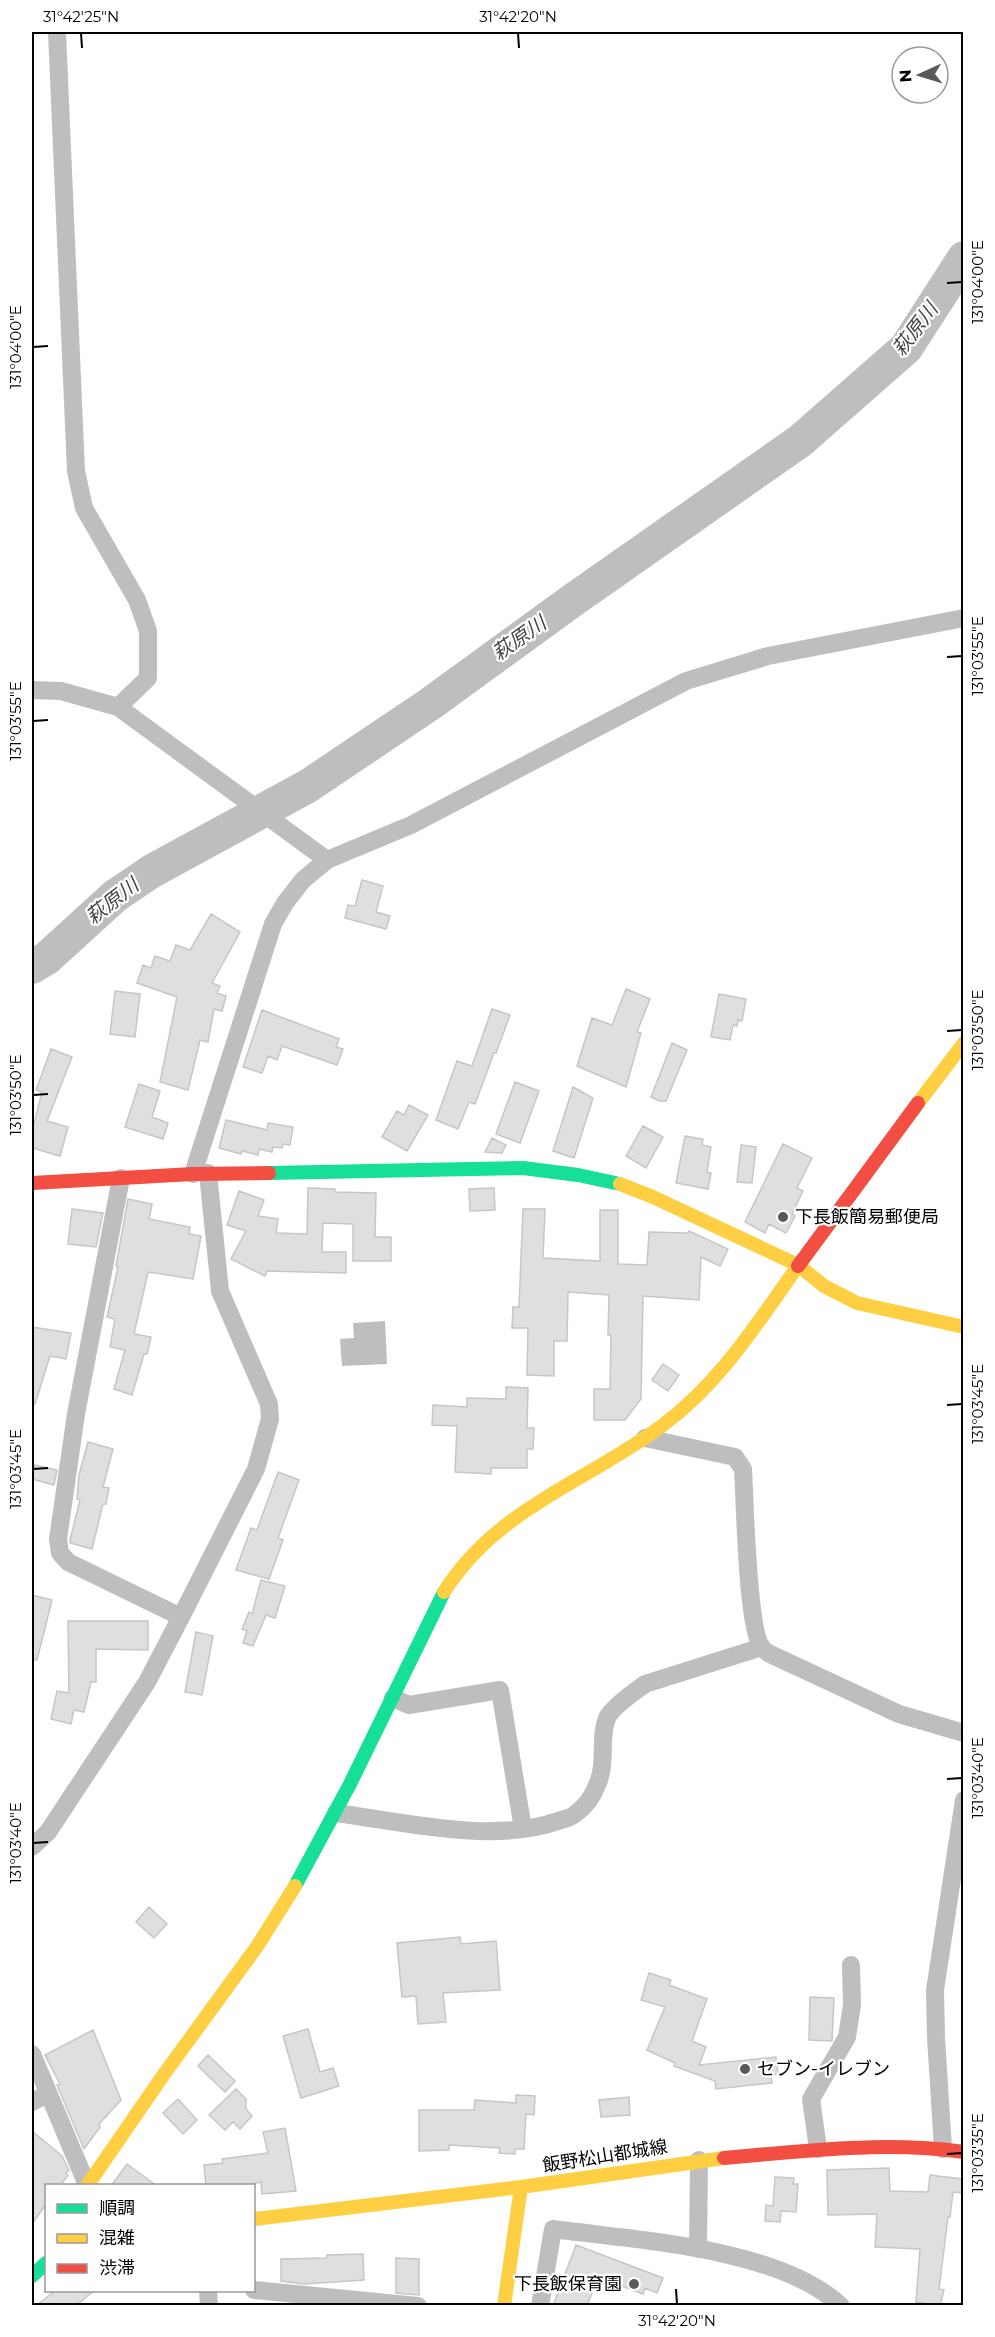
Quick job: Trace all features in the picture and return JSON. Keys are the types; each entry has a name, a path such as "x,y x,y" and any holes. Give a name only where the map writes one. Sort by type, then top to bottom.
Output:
{"street":[{"path":"57,32 75,471 84,508 137,600 148,631 148,678 123,712"},
{"path":"32,1847 48,1832 147,1682 256,1469 270,1419 269,1404 220,1291 200,1173 273,924 285,903 303,880 327,860 411,825 686,681 768,656 963,618"},
{"path":"32,690 61,691 123,712 327,860"},
{"path":"88,2184 147,2097 242,1968 293,1890 336,1813 440,1602 460,1568 483,1542 512,1518 645,1438 689,1405 718,1374 963,1043"},
{"path":"32,1183 200,1173 523,1168 578,1175 611,1181 653,1197 798,1265 824,1286 857,1303 963,1327"},
{"path":"121,1178 76,1414 58,1539 60,1553 68,1562 181,1617"},
{"path":"645,1438 735,1457 743,1469 751,1600 756,1630 762,1647 770,1654 899,1714 963,1733"},
{"path":"336,1813 477,1831 524,1829 574,1815 590,1800 598,1784 603,1765 608,1717 630,1695 645,1684 762,1647"},
{"path":"393,1698 409,1705 500,1690 524,1829"},
{"path":"944,2149 935,1990 963,1800"},
{"path":"818,2150 811,2099 847,2037 852,2004 851,1965"},
{"path":"32,2054 40,2098 86,2184"},
{"name":"飯野松山都城線","path":"255,2218 521,2187 699,2160 818,2150 944,2149 963,2152"},
{"path":"698,2249 699,2160"},
{"path":"504,2306 521,2187"},
{"path":"540,2306 553,2229 698,2249 768,2264 813,2285 831,2296 841,2306"},
{"path":"32,2276 45,2264"},
{"path":"255,2289 418,2306"}],"shaded area":[{"path":"385,1321 387,1364 342,1366 340,1339 354,1338 353,1323"}],"building":[{"path":"362,880 383,886 376,912 390,916 386,929 345,918 348,905 355,906"},
{"path":"211,914 240,932 212,983 220,986 217,993 226,996 222,1011 214,1009 208,1042 200,1040 188,1090 160,1082 177,997 137,983 143,965 151,968 155,956 170,961 176,945 190,950"},
{"path":"626,989 650,999 637,1032 641,1033 626,1087 577,1066 592,1018 612,1025"},
{"path":"115,991 140,994 135,1037 110,1034"},
{"path":"719,994 746,999 742,1021 738,1020 737,1026 733,1025 730,1040 711,1037"},
{"path":"492,1009 510,1015 475,1104 469,1102 458,1129 436,1120 457,1061 472,1066"},
{"path":"262,1010 339,1039 336,1047 343,1049 337,1065 282,1046 277,1060 268,1056 262,1073 243,1067"},
{"path":"672,1043 687,1050 666,1101 660,1101 651,1097"},
{"path":"51,1049 72,1057 47,1121 68,1127 60,1156 32,1148 32,1131 42,1092 36,1090"},
{"path":"515,1082 539,1091 520,1143 496,1134"},
{"path":"139,1084 160,1091 152,1117 168,1123 163,1139 125,1127"},
{"path":"573,1087 593,1098 574,1158 553,1151"},
{"path":"409,1105 428,1115 407,1151 382,1137 397,1111 404,1115"},
{"path":"226,1120 267,1130 268,1123 293,1127 290,1145 283,1144 282,1148 273,1147 272,1152 259,1149 258,1155 242,1151 241,1154 219,1148"},
{"path":"643,1126 663,1137 646,1168 626,1156"},
{"path":"685,1136 703,1139 702,1145 711,1147 707,1172 711,1173 708,1189 676,1183"},
{"path":"492,1138 506,1145 502,1153 485,1152"},
{"path":"783,1144 812,1158 797,1188 803,1191 792,1214 795,1216 786,1233 769,1224 765,1233 745,1222"},
{"path":"741,1145 756,1147 752,1183 737,1182"},
{"path":"308,1188 335,1189 335,1192 376,1193 375,1237 391,1237 391,1261 353,1261 353,1224 323,1223 322,1252 346,1252 346,1273 267,1271 265,1276 231,1259 246,1231 227,1225 239,1191 264,1200 258,1216 278,1219 276,1233 307,1234"},
{"path":"494,1188 495,1210 470,1211 469,1189"},
{"path":"128,1199 152,1204 149,1219 190,1227 189,1234 201,1236 193,1279 148,1272 134,1334 151,1337 132,1395 114,1389 125,1350 110,1347 115,1319 107,1317 118,1267 116,1266"},
{"path":"72,1209 103,1213 96,1247 68,1244"},
{"path":"523,1209 545,1209 543,1258 600,1261 600,1210 618,1210 618,1264 647,1265 649,1232 688,1233 689,1231 728,1249 720,1266 701,1257 699,1300 643,1296 641,1399 625,1420 594,1420 594,1389 610,1389 609,1295 568,1292 567,1341 554,1341 554,1376 527,1375 528,1328 512,1328 513,1307 519,1307"},
{"path":"32,1327 71,1333 66,1359 50,1356 35,1404 32,1404"},
{"path":"663,1364 679,1375 668,1391 652,1380"},
{"path":"506,1387 528,1388 527,1428 534,1428 533,1449 527,1449 527,1468 491,1468 491,1474 455,1472 457,1426 432,1425 433,1405 467,1407 467,1398 506,1399"},
{"path":"88,1442 113,1449 103,1487 109,1488 106,1504 103,1504 92,1549 70,1543 80,1500 77,1499 79,1475"},
{"path":"35,1465 57,1470 54,1485 32,1479"},
{"path":"278,1472 299,1480 278,1538 283,1540 269,1579 236,1570 251,1528 257,1530"},
{"path":"261,1580 285,1586 275,1618 266,1615 253,1646 243,1643 247,1631 242,1629 249,1612 252,1614"},
{"path":"32,1595 52,1600 37,1660 32,1660"},
{"path":"68,1621 148,1621 148,1650 96,1649 96,1682 91,1682 84,1712 74,1710 71,1724 51,1719 57,1691 69,1693"},
{"path":"196,1632 213,1636 202,1695 185,1692"},
{"path":"149,1907 167,1924 154,1938 136,1922"},
{"path":"460,1937 461,1944 496,1941 500,1990 443,1993 446,2022 418,2024 416,1996 402,1997 397,1943"},
{"path":"649,1973 671,1980 669,1985 707,1999 692,2041 706,2047 699,2065 776,2057 778,2074 771,2075 772,2083 716,2089 715,2081 674,2066 675,2063 647,2050 665,2007 641,2000"},
{"path":"810,1997 834,1998 832,2041 809,2040"},
{"path":"308,2029 320,2072 333,2068 339,2086 301,2098 283,2036"},
{"path":"93,2030 121,2100 99,2124 100,2127 84,2149 57,2085 60,2084 45,2055"},
{"path":"208,2055 235,2081 225,2092 198,2066"},
{"path":"236,2089 246,2099 246,2109 252,2116 240,2129 233,2122 225,2130 209,2115"},
{"path":"516,2095 535,2096 534,2115 526,2114 524,2149 515,2149 515,2154 499,2153 500,2148 449,2145 449,2150 419,2151 419,2110 474,2110 475,2100 516,2103"},
{"path":"629,2097 630,2115 601,2117 599,2100"},
{"path":"178,2099 197,2120 183,2134 163,2113"},
{"path":"285,2128 296,2191 262,2194 261,2182 206,2184 204,2165 223,2163 222,2159 268,2153 263,2132"},
{"path":"32,2131 62,2156 69,2170 61,2184 45,2184 45,2205 32,2224"},
{"path":"127,2164 154,2184 112,2184"},
{"path":"889,2168 890,2191 928,2192 930,2175 963,2179 963,2193 953,2192 950,2217 948,2217 939,2289 944,2290 940,2306 916,2302 920,2249 875,2247 877,2214 828,2215 827,2170"},
{"path":"775,2177 794,2178 793,2184 798,2184 796,2212 781,2211 780,2222 765,2221 766,2205 773,2206"},
{"path":"576,2245 663,2278 657,2293 645,2288 643,2294 598,2277 587,2306 553,2306"},
{"path":"363,2254 364,2280 304,2284 281,2281 281,2259 327,2258 327,2255"},
{"path":"396,2258 419,2259 419,2295 396,2293"},
{"path":"54,2292 92,2292 75,2306 36,2306"}],"waterway":[{"name":"萩原川","path":"32,967 47,958 115,896 152,871 308,786 430,704 573,600 800,441 906,348 964,258"}],"traffic: fast":[{"path":"269,1173 523,1168 578,1175 620,1184"},
{"path":"295,1886 350,1784 444,1592"},
{"path":"32,2276 45,2264"}],"traffic: slow":[{"path":"918,1103 964,1043"},
{"path":"620,1184 653,1197 798,1265 824,1286 857,1303 964,1327"},
{"path":"444,1592 466,1563 490,1538 517,1517 634,1445 684,1408 737,1351 798,1266"},
{"path":"88,2184 162,2077 258,1945 295,1886"},
{"path":"255,2219 521,2187 724,2158"},
{"path":"504,2306 521,2187"}],"traffic: jam":[{"path":"798,1266 918,1103"},
{"path":"32,1183 193,1174 269,1173"},
{"path":"724,2158 874,2147 964,2152"}],"place":[{"name":"下長飯簡易郵便局","path":"783,1217"},
{"name":"セブン-イレブン","path":"745,2069"},
{"name":"下長飯保育園","path":"634,2284"}]}
